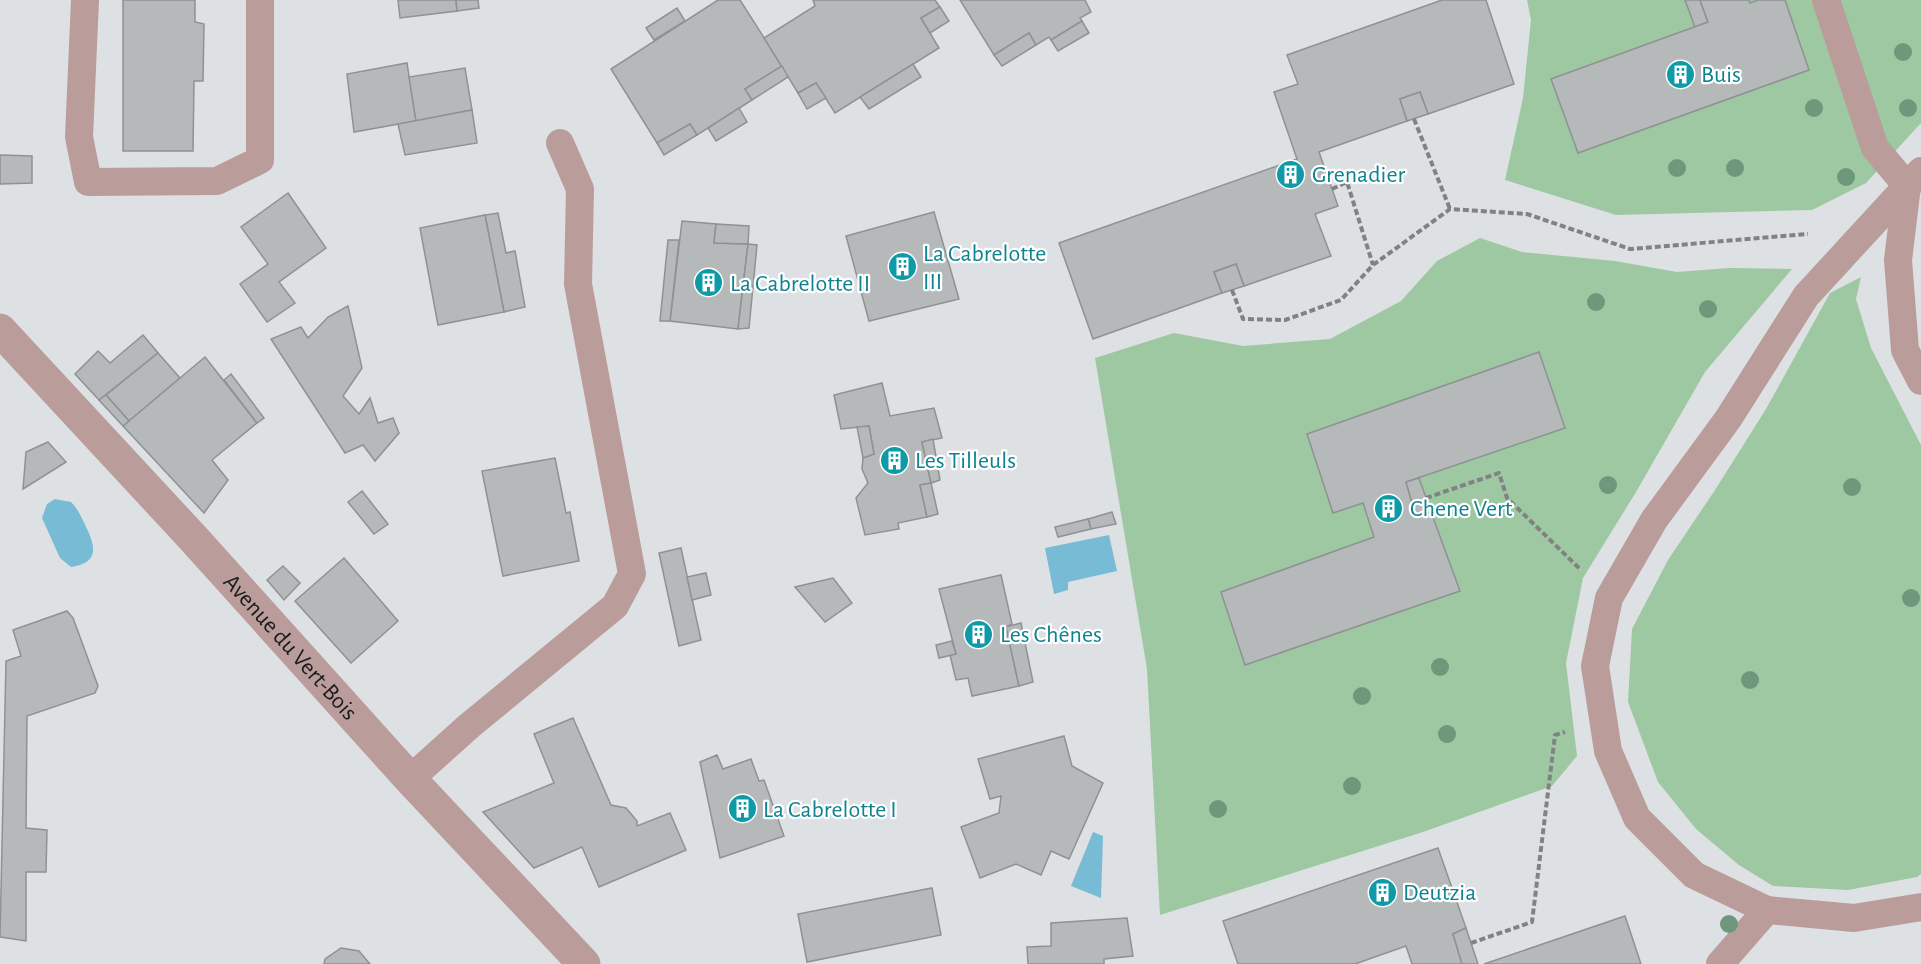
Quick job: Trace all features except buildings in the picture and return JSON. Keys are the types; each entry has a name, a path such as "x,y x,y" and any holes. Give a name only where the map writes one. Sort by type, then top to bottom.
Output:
{"street":[{"name":"Avenue du Vert-Bois","path":"0,330 194,538 410,779 584,964"}],"lane":[{"path":"86,0 79,137 88,182 217,181 260,160 260,0"},
{"path":"1826,0 1875,148 1914,178"},
{"path":"410,779 469,726 615,606 632,574 578,284 580,189 560,143"},
{"path":"1914,178 1898,260 1905,350 1921,381"},
{"path":"1914,178 1806,296 1728,419 1654,520 1609,598 1595,666 1608,751 1637,818 1694,874 1767,910 1854,918 1921,907"},
{"path":"1720,964 1767,910"}],"path":[{"path":"1414,119 1450,209"},
{"path":"1332,189 1347,182 1373,265"},
{"path":"1232,290 1243,319 1285,320 1341,300 1373,265 1450,209 1527,214 1630,249 1814,234"},
{"path":"1426,498 1499,473 1507,498 1609,598"},
{"path":"1471,943 1532,922 1555,735 1603,720"}],"green space":[{"path":"1527,0 1921,0 1921,123 1866,183 1812,210 1616,215 1505,180 1523,98 1531,20"},
{"path":"1480,238 1522,252 1615,261 1677,272 1729,268 1792,269 1705,372 1583,578 1566,663 1577,756 1552,786 1423,832 1160,915 1147,669 1095,358 1174,333 1243,346 1330,339 1401,301 1437,261"},
{"path":"1861,277 1856,299 1871,348 1921,445 1921,874 1917,877 1848,890 1773,886 1739,865 1696,829 1658,782 1628,702 1632,629 1668,560 1766,409 1830,293"}],"water":[{"path":"55,499 71,502 80,514 93,547 91,558 87,562 71,567 60,558 42,518 47,504"},
{"path":"1109,535 1117,571 1068,582 1068,590 1054,594 1045,548"},
{"path":"1093,832 1103,836 1101,898 1071,886"}],"place":[{"name":"Buis","path":"1680,74"},
{"name":"Grenadier","path":"1291,174"},
{"name":"La Cabrelotte III","path":"902,267"},
{"name":"La Cabrelotte II","path":"709,283"},
{"name":"Les Tilleuls","path":"894,460"},
{"name":"Chene Vert","path":"1389,508"},
{"name":"Les Chênes","path":"979,634"},
{"name":"La Cabrelotte I","path":"742,809"},
{"name":"Deutzia","path":"1382,892"}]}
